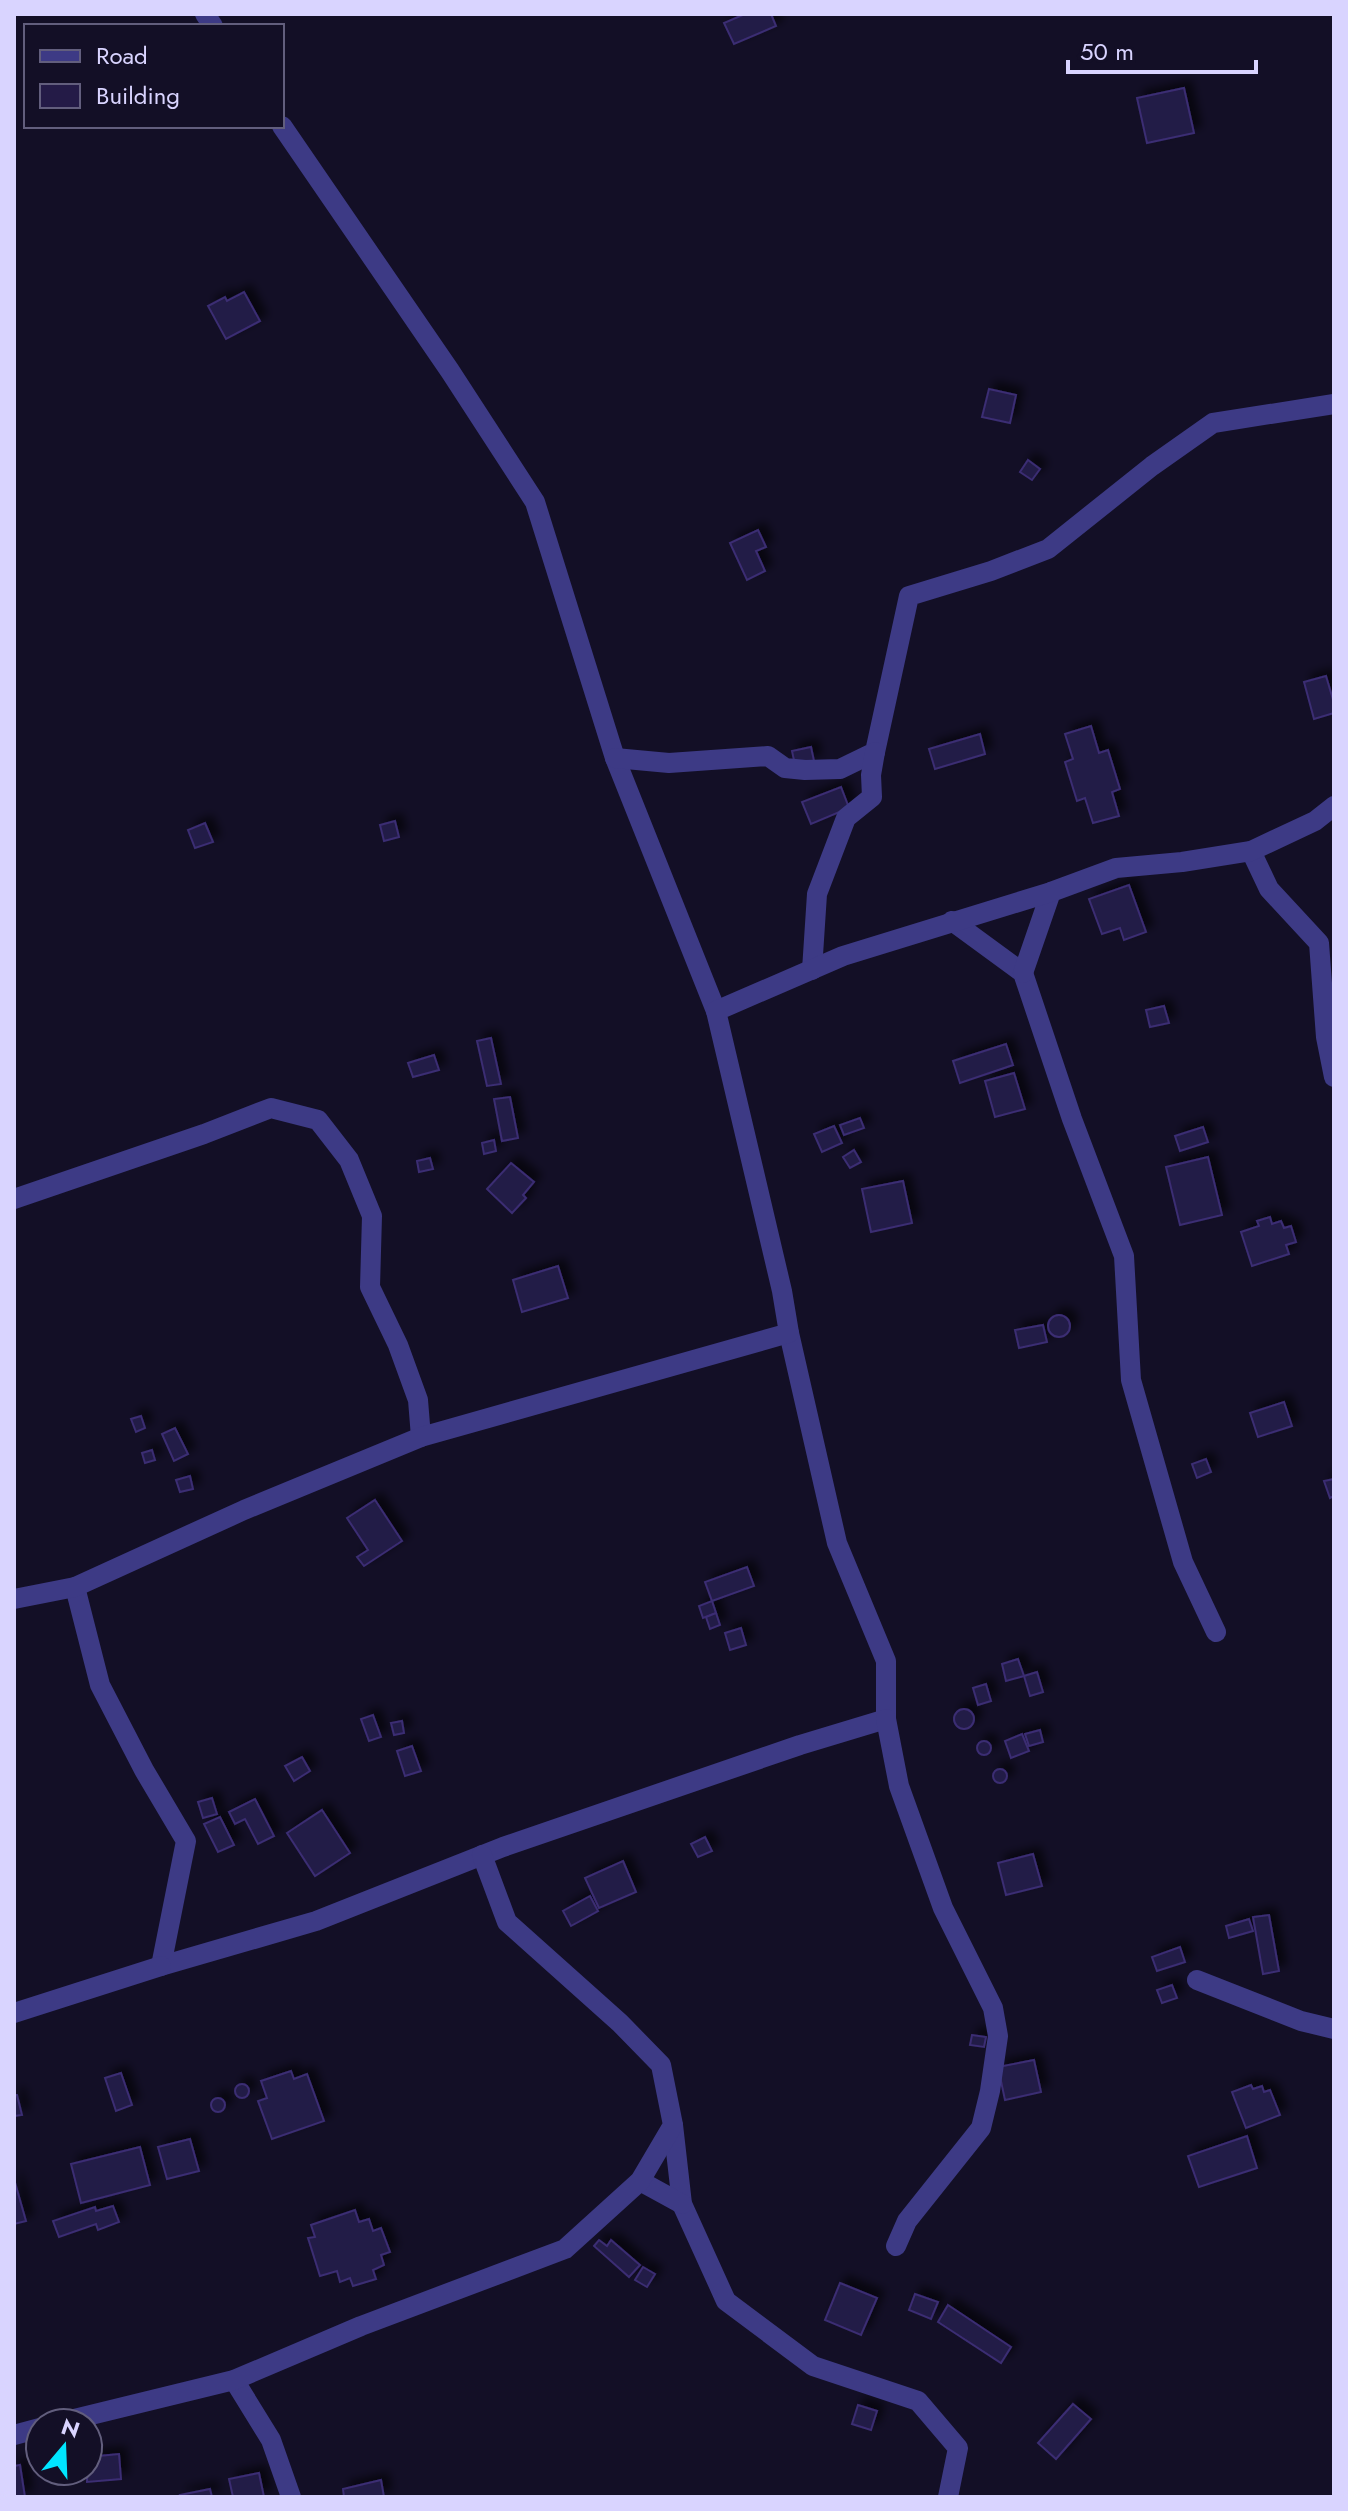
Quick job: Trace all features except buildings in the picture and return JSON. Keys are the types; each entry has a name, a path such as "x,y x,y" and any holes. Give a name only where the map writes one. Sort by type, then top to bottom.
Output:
{"street":[{"path":"283,128 535,502 615,758 716,1011 837,1543 886,1661 886,1719 899,1786 943,1908 993,2008 998,2036 981,2128 907,2221 896,2246"},
{"path":"812,970 817,894 846,818 872,797 871,775 875,752 909,596 991,571 1048,549 1152,466 1213,423 1334,404"},
{"path":"615,758 669,763 768,756 785,768 805,770 840,769 875,752"},
{"path":"716,1011 843,956 1051,892 1116,868 1251,851 1315,821 1334,806"},
{"path":"1251,851 1269,889 1319,943 1326,1037 1334,1077"},
{"path":"1023,973 1051,892"},
{"path":"952,921 1023,973 1072,1119 1124,1256 1131,1380 1183,1562 1216,1632"},
{"path":"14,1199 271,1108 318,1120 349,1160 372,1216 370,1287 398,1345 418,1400 421,1437"},
{"path":"14,1599 75,1587 244,1510 421,1437 789,1333"},
{"path":"75,1587 100,1685 144,1770 186,1841 161,1966"},
{"path":"14,2013 316,1921 482,1855 800,1745 886,1719"},
{"path":"482,1855 507,1922 620,2023 661,2065 673,2125 682,2204 726,2301 813,2366 918,2401 958,2448 948,2497"},
{"path":"1197,1980 1301,2021 1334,2029"},
{"path":"104,2412 234,2380 361,2326 565,2249 640,2181 673,2125"},
{"path":"640,2181 682,2204"},
{"path":"234,2380 271,2440 291,2497"}]}
